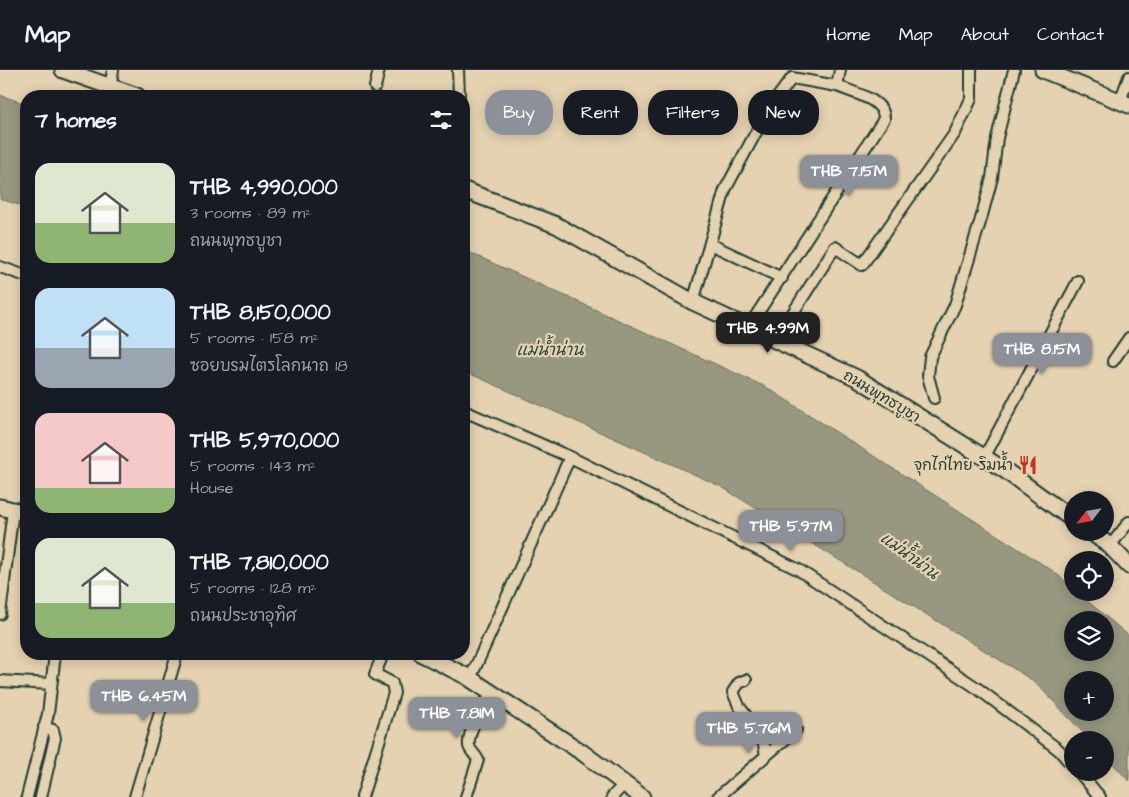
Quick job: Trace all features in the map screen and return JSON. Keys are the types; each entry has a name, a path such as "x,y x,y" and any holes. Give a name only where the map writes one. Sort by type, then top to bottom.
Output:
{"street":[{"path":"63,70 117,90"},
{"path":"110,88 113,70"},
{"path":"375,87 379,70"},
{"path":"458,70 459,90"},
{"path":"837,86 840,70"},
{"path":"775,340 835,247 862,265 955,133 971,99 971,70"},
{"path":"934,398 928,376 930,357 955,305 981,219 992,178 997,138 1014,70"},
{"path":"1043,70 1124,103 1129,77"},
{"path":"693,302 725,190 768,110 792,78 837,86 880,104 885,111 884,119 748,328"},
{"name":"ถนนพุทธบูชา","path":"470,192 556,225 693,302 857,378 984,458 1064,513"},
{"path":"710,244 782,278"},
{"path":"0,266 20,274"},
{"path":"984,458 1078,280"},
{"path":"1113,361 1129,338"},
{"path":"470,414 570,457 799,570 977,688 1059,750 1064,756"},
{"path":"470,678 570,457"},
{"path":"0,614 13,510"},
{"path":"1110,546 1129,522"},
{"path":"1103,541 1129,566"},
{"path":"27,797 44,727 54,660"},
{"path":"135,797 175,660"},
{"path":"362,797 394,693 392,683 375,674 381,660"},
{"path":"434,660 470,678 625,783 642,797"},
{"path":"746,680 739,683 733,692 739,706 763,739 766,756"},
{"path":"0,681 51,684"},
{"path":"466,797 478,760 469,746 470,739 480,710 492,693"},
{"path":"41,797 55,738 53,730 44,727"},
{"path":"718,797 796,730"},
{"path":"1087,781 1100,797"},
{"path":"612,797 625,783"}],"water":[{"path":"0,95 20,102 20,205 0,199"},
{"name":"แม่น้ำน่าน","path":"470,253 766,387 1053,571 1064,580 1064,601 1087,601 1099,611 1064,611 1064,661 1114,661 1114,623 1129,636 1129,781 1114,765 1114,731 1081,731 1072,721 1114,721 1114,671 1064,671 1064,713 1035,682 720,486 470,374"}],"place":[{"name":"จุกไก่ไทย ริมน้ำ","path":"1028,465"}]}
